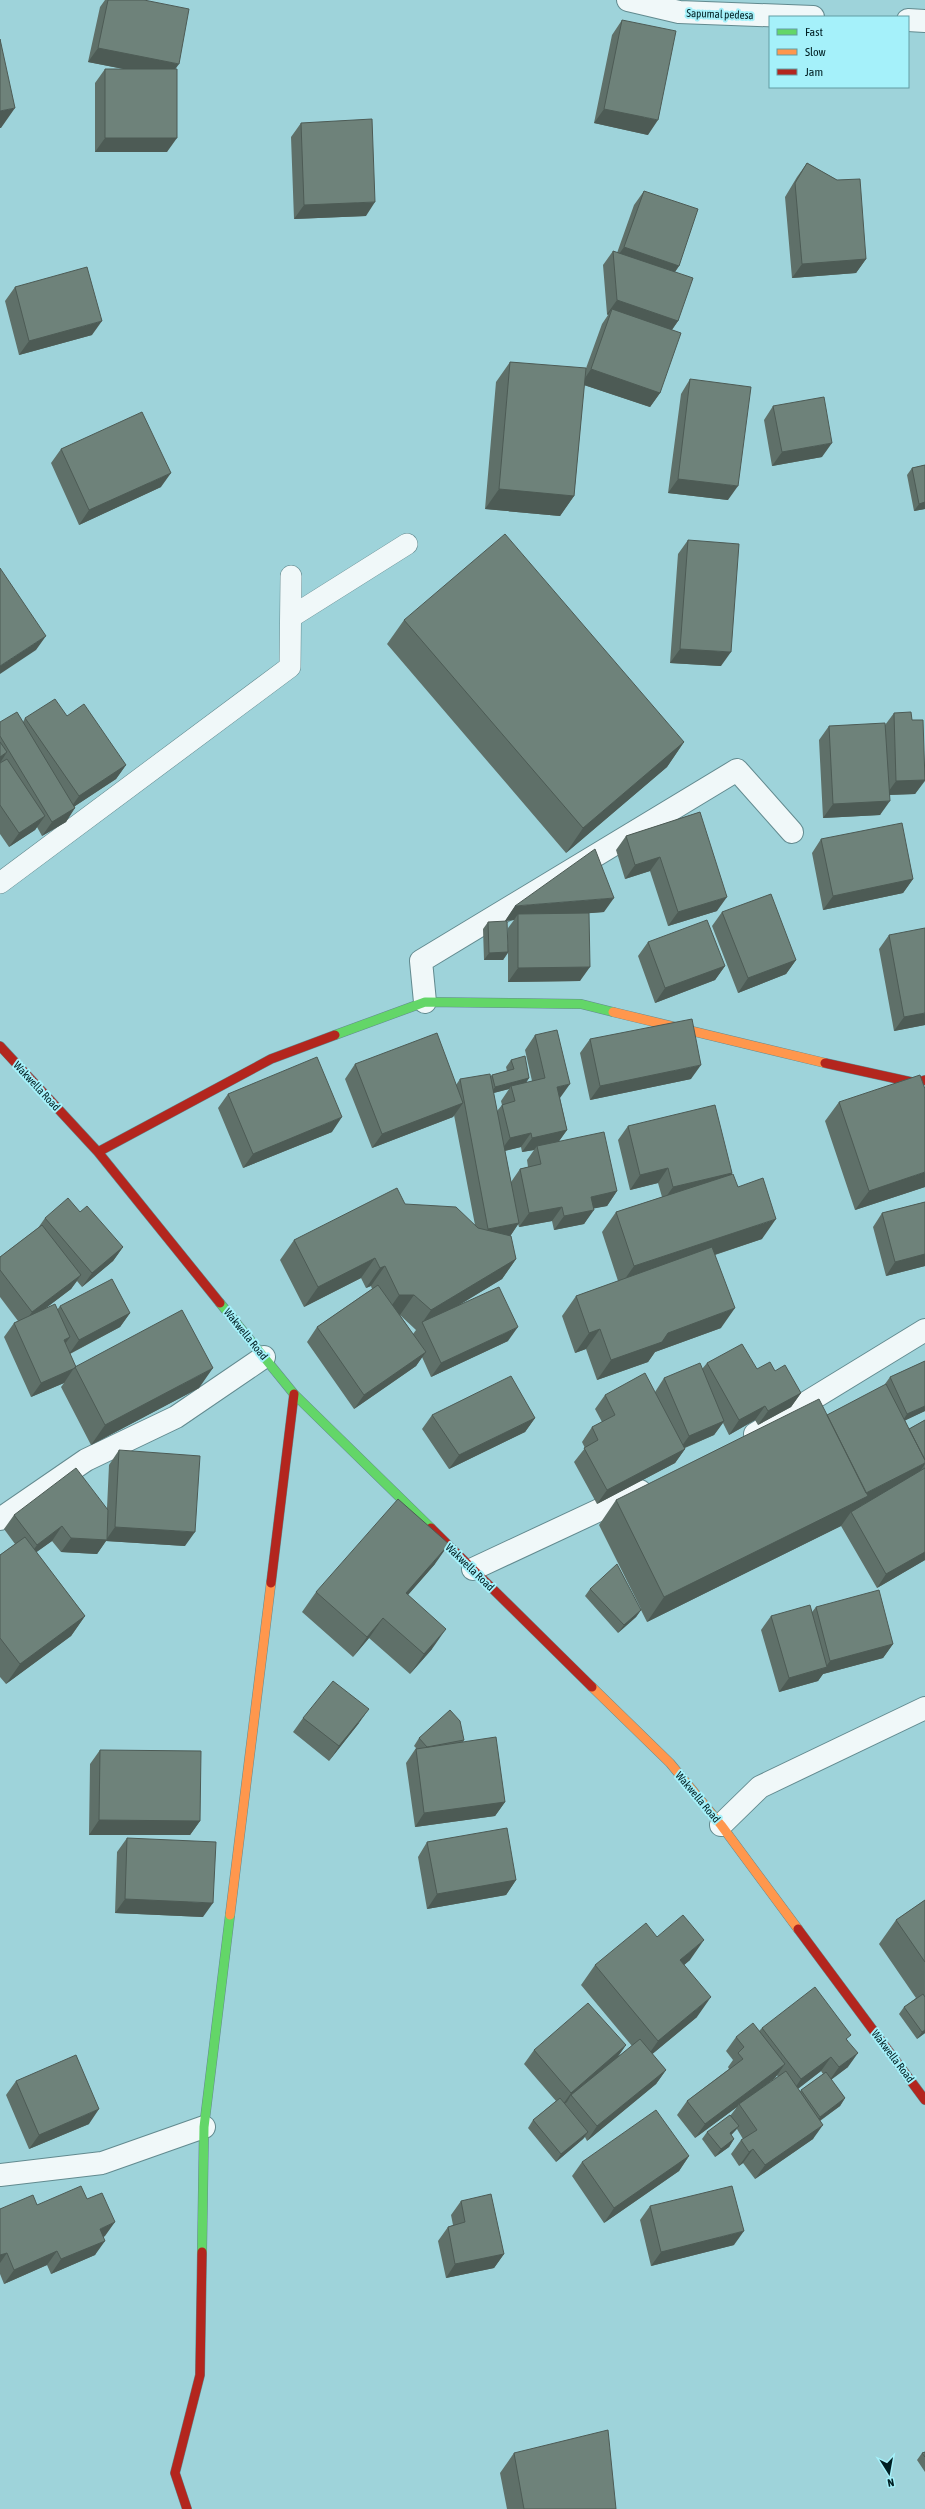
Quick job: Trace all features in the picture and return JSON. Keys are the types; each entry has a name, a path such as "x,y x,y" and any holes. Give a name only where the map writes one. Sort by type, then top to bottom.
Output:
{"street":[{"name":"Sapumal pedesa","path":"628,0 679,12 786,16"},
{"path":"909,20 925,21"},
{"path":"425,1002 421,962 737,770 792,832"},
{"path":"98,1152 271,1059 425,1002 581,1004 781,1053 916,1083 925,1080"},
{"name":"Wakwella Road","path":"0,1046 98,1152 294,1394 670,1763 721,1825 925,2100"},
{"path":"739,1444 925,1330"},
{"path":"0,1519 86,1460 176,1418 264,1357"},
{"path":"187,2509 175,2473 200,2375 204,2127 294,1394"},
{"path":"473,1569 660,1482"},
{"path":"721,1825 760,1787 925,1708"},
{"path":"0,2174 102,2163 204,2127"}],"lane":[{"path":"291,617 407,544"},
{"path":"0,883 290,667 292,576"}],"building":[{"path":"108,0 144,0 189,9 179,64 98,48"},
{"path":"622,20 676,31 658,120 604,109"},
{"path":"0,39 15,108 0,111"},
{"path":"105,69 177,69 177,138 105,138"},
{"path":"372,119 375,202 304,205 301,123"},
{"path":"807,163 837,180 860,179 866,259 802,264 795,183"},
{"path":"644,191 698,209 679,266 624,247"},
{"path":"613,251 693,278 678,321 617,300"},
{"path":"87,267 102,321 29,341 15,287"},
{"path":"612,309 681,333 660,393 591,369"},
{"path":"510,362 586,368 574,496 499,489"},
{"path":"690,379 751,387 738,486 678,479"},
{"path":"824,397 832,443 782,452 773,406"},
{"path":"142,412 171,473 89,510 61,449"},
{"path":"925,465 925,502 919,504 912,468"},
{"path":"505,534 684,742 583,828 404,620"},
{"path":"688,540 739,544 731,652 680,649"},
{"path":"0,568 46,636 0,666"},
{"path":"55,699 67,716 84,704 126,765 79,796 25,718"},
{"path":"17,712 75,808 52,822 0,736 0,722"},
{"path":"911,712 912,720 923,720 925,780 896,781 894,713"},
{"path":"885,723 890,801 833,804 829,726"},
{"path":"0,742 7,752 0,757"},
{"path":"7,759 45,816 19,833 0,805 0,763"},
{"path":"700,812 727,897 678,912 660,857 635,865 626,836"},
{"path":"902,823 913,879 833,896 821,839"},
{"path":"595,849 614,898 515,906"},
{"path":"771,894 796,960 748,978 722,912"},
{"path":"589,913 590,967 518,968 518,914"},
{"path":"707,920 725,966 665,988 648,942"},
{"path":"507,921 508,952 489,953 488,922"},
{"path":"925,928 925,1013 904,1017 889,935"},
{"path":"692,1019 701,1065 600,1086 590,1039"},
{"path":"557,1030 570,1084 557,1087 567,1130 532,1138 531,1133 510,1138 502,1105 515,1101 511,1086 545,1078 535,1035"},
{"path":"437,1033 463,1103 382,1134 355,1064"},
{"path":"525,1056 529,1078 495,1087 492,1075 514,1069 511,1060"},
{"path":"317,1057 342,1117 253,1154 228,1094"},
{"path":"490,1074 519,1223 488,1229 460,1079"},
{"path":"920,1075 925,1089 925,1172 869,1191 839,1102"},
{"path":"715,1105 732,1173 673,1187 668,1168 640,1175 628,1126"},
{"path":"604,1132 617,1191 591,1197 594,1210 564,1216 562,1207 529,1213 520,1169 541,1164 537,1146"},
{"path":"733,1174 738,1187 763,1178 776,1219 634,1266 616,1212"},
{"path":"397,1188 405,1204 456,1207 478,1228 511,1236 516,1259 431,1310 414,1295 399,1295 385,1266 380,1268 375,1258 318,1287 294,1240"},
{"path":"68,1198 80,1212 87,1206 123,1247 92,1273 45,1218"},
{"path":"925,1202 925,1254 895,1262 882,1213"},
{"path":"42,1225 81,1275 32,1312 0,1270 0,1257"},
{"path":"712,1247 735,1308 668,1333 662,1342 611,1360 600,1329 589,1333 576,1296"},
{"path":"112,1279 130,1313 79,1340 60,1306"},
{"path":"378,1285 426,1352 364,1395 317,1327"},
{"path":"499,1287 518,1327 441,1363 422,1322"},
{"path":"55,1304 70,1337 64,1340 76,1367 41,1383 14,1323"},
{"path":"182,1310 213,1368 105,1425 75,1367"},
{"path":"742,1344 757,1369 770,1362 775,1371 785,1365 801,1393 768,1411 765,1406 739,1420 707,1363"},
{"path":"925,1361 925,1406 907,1414 890,1377"},
{"path":"700,1363 724,1421 689,1436 664,1378"},
{"path":"645,1373 685,1449 607,1490 584,1448 598,1440 592,1427 615,1415 605,1395"},
{"path":"511,1376 535,1418 459,1455 432,1415"},
{"path":"886,1384 925,1460 925,1463 866,1493 827,1415"},
{"path":"819,1399 868,1496 664,1597 616,1500"},
{"path":"925,1420 925,1460 909,1429"},
{"path":"119,1450 200,1456 195,1532 115,1527"},
{"path":"76,1468 108,1510 107,1540 71,1538 62,1526 37,1545 14,1515"},
{"path":"925,1468 925,1552 886,1574 851,1512"},
{"path":"398,1499 449,1544 406,1593 446,1629 424,1654 383,1618 367,1637 316,1592"},
{"path":"25,1537 85,1616 20,1664 0,1638 0,1555"},
{"path":"617,1564 641,1610 624,1625 590,1589"},
{"path":"879,1590 893,1644 830,1661 816,1607"},
{"path":"810,1605 827,1667 789,1678 771,1616"},
{"path":"333,1681 369,1709 339,1746 303,1718"},
{"path":"450,1710 460,1721 464,1740 427,1747 419,1738"},
{"path":"496,1737 505,1802 424,1813 416,1749"},
{"path":"100,1750 201,1751 200,1821 99,1820"},
{"path":"507,1828 516,1880 437,1894 427,1842"},
{"path":"127,1838 216,1842 213,1903 125,1899"},
{"path":"925,1900 925,1962 896,1920"},
{"path":"683,1915 704,1940 680,1960 711,1997 658,2041 595,1965 646,1923 657,1937"},
{"path":"815,1987 851,2035 846,2039 858,2053 839,2067 831,2057 801,2079 762,2028"},
{"path":"923,1994 925,1997 925,2030 922,2032 904,2007"},
{"path":"588,2003 626,2045 571,2093 534,2050"},
{"path":"753,2023 785,2064 705,2124 687,2101 743,2059 738,2053 744,2047 736,2037"},
{"path":"640,2039 666,2070 597,2126 571,2095"},
{"path":"76,2055 99,2109 39,2135 16,2081"},
{"path":"786,2071 823,2125 765,2165 753,2149 749,2152 741,2140 757,2130 739,2104"},
{"path":"826,2072 845,2098 820,2117 801,2090"},
{"path":"560,2098 588,2132 561,2154 533,2120"},
{"path":"656,2110 689,2156 614,2208 582,2162"},
{"path":"730,2115 739,2126 730,2133 734,2139 721,2149 707,2132"},
{"path":"81,2186 87,2199 102,2193 115,2222 100,2229 105,2241 61,2259 57,2251 14,2270 7,2253 0,2255 0,2209 33,2195 37,2205"},
{"path":"732,2186 744,2231 661,2252 650,2206"},
{"path":"491,2194 504,2254 455,2264 448,2227 465,2222 461,2201"},
{"path":"608,2430 616,2509 524,2509 514,2453"}],"traffic: fast":[{"path":"335,1035 425,1002 581,1004 613,1012"},
{"path":"220,1303 294,1394 431,1528"},
{"path":"202,2252 204,2127 230,1915"}],"traffic: slow":[{"path":"613,1012 825,1063"},
{"path":"230,1915 271,1583"},
{"path":"592,1687 670,1763 721,1825 798,1929"}],"traffic: jam":[{"path":"98,1152 271,1059 335,1035"},
{"path":"0,1046 98,1152 220,1303"},
{"path":"825,1063 916,1083 925,1080"},
{"path":"271,1583 294,1394"},
{"path":"431,1528 592,1687"},
{"path":"798,1929 925,2100"},
{"path":"187,2509 175,2473 200,2375 202,2252"}]}
